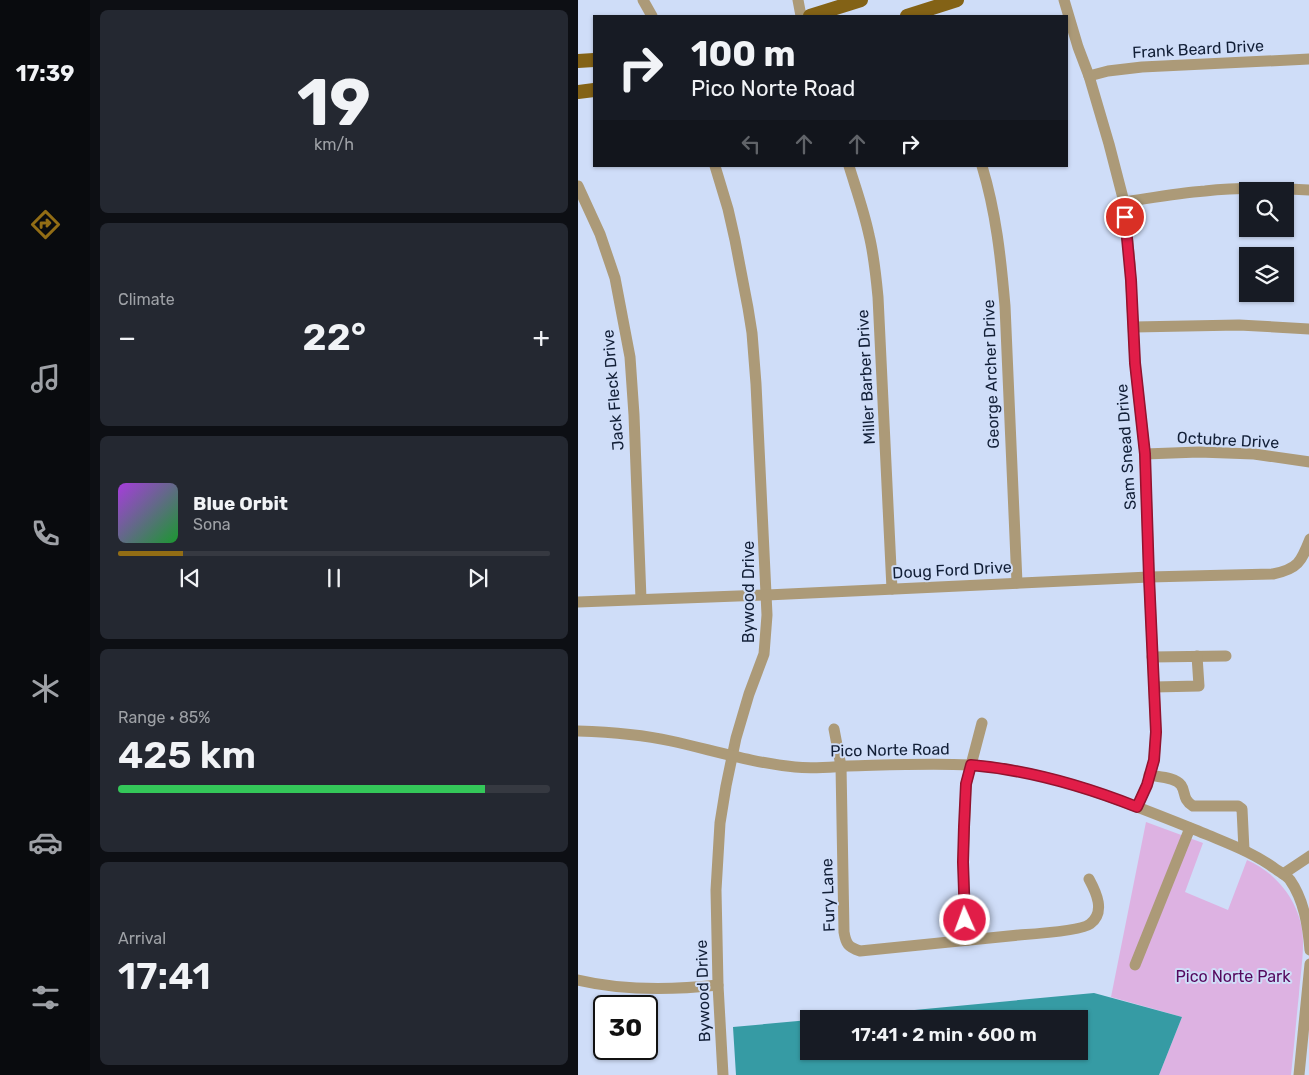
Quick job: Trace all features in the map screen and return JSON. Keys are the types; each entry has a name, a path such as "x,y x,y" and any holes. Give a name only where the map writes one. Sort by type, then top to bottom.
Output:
{"main road":[{"path":"813,15 861,0"},
{"path":"913,15 934,12 957,0"},
{"path":"578,61 593,60"},
{"path":"578,92 593,90"}],"street":[{"path":"643,0 651,15"},
{"path":"798,0 801,15"},
{"name":"Sam Snead Drive","path":"1064,0 1089,76 1124,202 1135,363 1145,454 1154,687 1154,760 1137,807"},
{"name":"Frank Beard Drive","path":"1089,76 1142,67 1310,59"},
{"name":"Bywood Drive","path":"715,167 737,248 752,333 767,624 764,654 736,738 720,823 716,890 718,985 723,1075"},
{"name":"Miller Barber Drive","path":"849,167 870,236 878,297 892,589"},
{"name":"George Archer Drive","path":"982,167 992,207 1002,270 1017,583"},
{"name":"Jack Fleck Drive","path":"578,186 600,234 616,278 630,357 641,599"},
{"path":"1124,202 1213,190 1272,188 1310,190"},
{"path":"1134,327 1239,324 1310,329"},
{"name":"Octubre Drive","path":"1145,454 1199,452 1254,454 1310,462"},
{"name":"Doug Ford Drive","path":"578,602 1149,577 1273,574 1286,572 1296,565 1310,539"},
{"path":"1154,687 1199,686 1197,656"},
{"path":"1152,657 1226,656"},
{"path":"968,940 965,920 963,853 966,784 982,724"},
{"name":"Fury Lane","path":"834,729 841,766 844,932 846,942 853,949 860,952 1082,928 1090,924 1096,917 1099,904 1096,892 1089,879"},
{"name":"Pico Norte Road","path":"578,732 628,733 733,756 797,767 821,768 936,763 990,767 1061,781 1104,794 1263,859 1290,880 1305,896 1310,950"},
{"path":"1149,775 1174,780 1181,785 1184,796 1193,806 1238,806 1242,809 1244,850"},
{"path":"1135,965 1190,828"},
{"path":"1283,874 1310,856"},
{"path":"1299,1075 1308,1010 1310,964"},
{"path":"578,980 592,984 625,988 667,989 718,985"}],"green space":[{"name":"Pico Norte Park","path":"1146,822 1203,843 1185,892 1228,910 1247,860 1270,874 1288,894 1299,918 1303,944 1291,1075 1159,1075 1182,1017 1111,997"}],"shaded area":[{"path":"1094,993 1182,1017 1159,1075 736,1075 733,1027 800,1021 800,1060 1088,1060 1088,1010 914,1010"}],"route":[{"path":"965,920 964,827 966,784 971,765 1004,769 1061,781 1104,794 1137,807 1147,785 1154,760 1156,732 1145,454 1135,363 1131,280 1125,217"}]}
